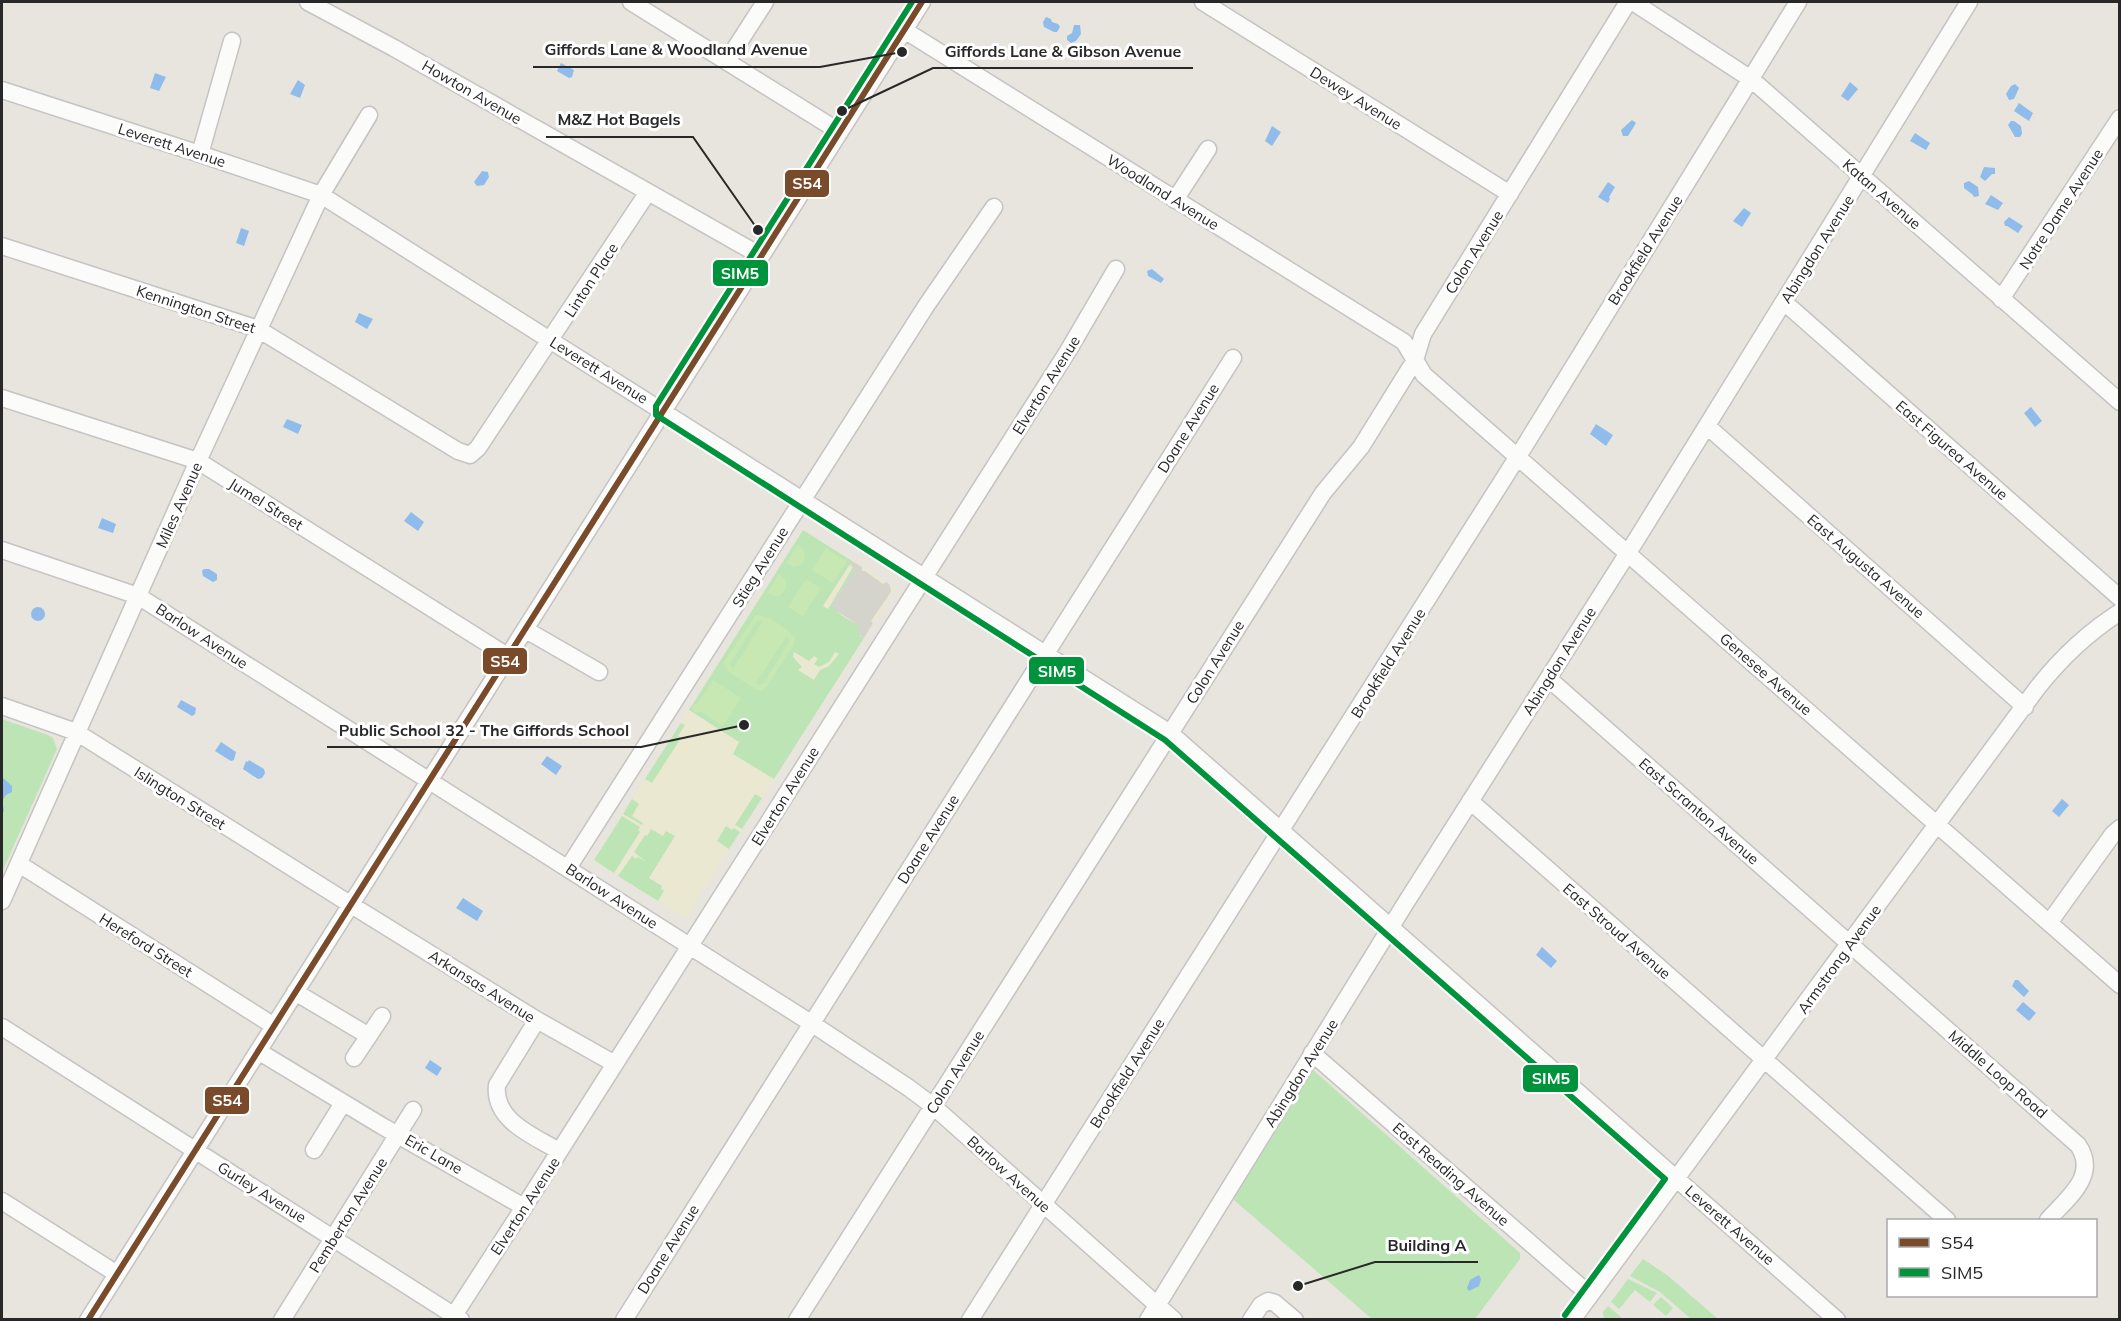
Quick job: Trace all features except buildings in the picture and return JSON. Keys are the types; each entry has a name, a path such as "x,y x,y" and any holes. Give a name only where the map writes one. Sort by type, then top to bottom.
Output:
{"street":[{"name":"Howton Avenue","path":"308,2 761,256"},
{"path":"631,2 840,132"},
{"path":"727,61 765,2"},
{"path":"88,1320 922,2"},
{"name":"Dewey Avenue","path":"1203,2 1510,194"},
{"name":"Colon Avenue","path":"796,1320 1323,493 1361,447 1415,360 1423,334 1628,2"},
{"name":"Katan Avenue","path":"1633,2 1751,79 2120,402"},
{"name":"Brookfield Avenue","path":"970,1320 1518,457 1798,2"},
{"name":"Abingdon Avenue","path":"1148,1320 1312,1053 1628,553 1969,2"},
{"name":"Woodland Avenue","path":"904,30 1404,342 1415,360"},
{"path":"200,154 232,41"},
{"name":"Leverett Avenue","path":"2,90 321,195 1170,733 1837,1320"},
{"name":"Miles Avenue","path":"2,901 258,329 321,195 369,115"},
{"name":"Notre Dame Avenue","path":"2001,299 2120,118"},
{"path":"1175,200 1208,148"},
{"name":"Linton Place","path":"470,455 478,448 648,192"},
{"name":"Stieg Avenue","path":"568,868 926,306 994,207"},
{"name":"Kennington Street","path":"2,246 258,329 458,451 470,455"},
{"name":"Elverton Avenue","path":"455,1318 1068,351 1116,269"},
{"name":"East Figurea Avenue","path":"1784,302 2120,598"},
{"name":"Doane Avenue","path":"624,1320 1233,358"},
{"name":"Genesee Avenue","path":"1415,360 1424,375 2120,984"},
{"name":"Jumel Street","path":"2,398 198,461 509,657"},
{"name":"East Augusta Avenue","path":"1707,426 2025,706"},
{"name":"Barlow Avenue","path":"2,550 138,596 811,1023 933,1106 1174,1320"},
{"name":"Armstrong Avenue","path":"1572,1320 2055,666 2078,642 2120,612"},
{"path":"526,630 599,672"},
{"name":"East Scranton Avenue","path":"1549,679 1850,943"},
{"name":"Islington Street","path":"2,706 76,732 351,905"},
{"name":"East Stroud Avenue","path":"1470,801 1764,1060"},
{"path":"2049,923 2113,834 2120,828"},
{"name":"Hereford Street","path":"19,864 274,1026"},
{"name":"Arkansas Avenue","path":"351,905 537,1020 615,1064"},
{"name":"Middle Loop Road","path":"1850,943 2071,1138 2083,1152 2086,1158 2086,1168 2083,1178 2050,1219"},
{"path":"295,992 369,1036"},
{"path":"354,1058 382,1016"},
{"path":"537,1020 497,1085 496,1095 499,1106 516,1125 559,1152"},
{"name":"Gurley Avenue","path":"2,1027 334,1238 455,1318"},
{"name":"Eric Lane","path":"258,1052 524,1207"},
{"name":"East Reading Avenue","path":"1312,1053 1590,1295"},
{"path":"1764,1060 1945,1219"},
{"path":"314,1150 343,1103"},
{"name":"Pemberton Avenue","path":"282,1320 413,1110"},
{"path":"2,1201 117,1274"},
{"path":"1251,1320 1261,1305 1268,1301 1275,1303 1295,1320"}],"shaded area":[{"path":"803,530 896,588 685,919 594,860"},
{"path":"852,561 862,567 862,571 883,584 886,582 890,585 891,592 871,621 873,623 864,638 857,633 859,625 833,607 833,603 855,569 850,565"}],"green space":[{"path":"803,530 852,561 823,606 828,609 853,567 856,568 833,603 839,613 859,625 859,635 864,638 774,779 733,754 739,742 689,710","holes":["794,652 809,661 814,656 818,659 814,664 819,667 829,662 835,652 839,654 829,666 820,670 814,680 798,670 802,667 793,657"]},
{"path":"798,545 803,549 805,559 800,565 794,567 786,563"},
{"path":"826,548 847,562 833,583 812,570"},
{"path":"779,574 786,581 786,589 781,595 775,597 767,593"},
{"path":"806,579 821,588 803,616 788,607"},
{"path":"756,615 777,623 795,639 767,686 761,691 727,671 724,662","holes":["757,621 762,622 733,669 730,664","786,637 789,638 789,642 763,684 758,685 756,683"]},
{"path":"713,680 741,698 723,726 692,709"},
{"path":"2,719 48,735 53,738 57,749 2,872"},
{"path":"681,723 685,725 678,736 681,738 652,783 645,779"},
{"path":"755,794 762,798 742,829 735,825"},
{"path":"632,799 639,804 632,816 643,823 642,825 623,814"},
{"path":"622,816 640,827 638,830 640,832 614,873 594,860"},
{"path":"726,826 740,832 729,849 717,841"},
{"path":"651,829 663,836 666,831 675,836 649,878 662,886 661,889 664,891 658,901 618,876 632,856 646,862 634,852"},
{"path":"1312,1069 1520,1253 1520,1259 1475,1319 1372,1319 1234,1200 1234,1196"},
{"path":"1643,1259 1667,1275 1718,1319 1691,1319 1660,1292 1630,1276"},
{"path":"1628,1279 1657,1293 1650,1302 1635,1290 1619,1309 1611,1302"},
{"path":"1661,1297 1673,1308 1666,1316 1653,1305"},
{"path":"1608,1306 1623,1319 1604,1319 1603,1312"}],"water":[{"path":"1046,17 1058,24 1060,27 1057,32 1044,27 1043,22"},
{"path":"1074,25 1080,25 1081,34 1076,41 1071,43 1067,40 1067,36 1072,33"},
{"path":"561,63 574,70 572,77 569,78 557,71"},
{"path":"155,73 166,77 159,91 150,88"},
{"path":"298,80 305,85 300,98 290,94"},
{"path":"1850,82 1858,89 1848,101 1841,96"},
{"path":"2015,84 2019,88 2014,99 2009,100 2006,94"},
{"path":"2019,103 2033,113 2029,121 2014,111"},
{"path":"1632,120 1636,123 1628,136 1623,136 1621,130"},
{"path":"2011,121 2021,126 2020,137 2015,137 2008,125"},
{"path":"1272,126 1281,132 1272,146 1265,141"},
{"path":"1915,133 1930,143 1926,150 1910,141"},
{"path":"1984,167 1995,168 1995,174 1985,181 1980,177"},
{"path":"482,171 488,172 489,177 484,185 477,186 474,182"},
{"path":"1969,181 1978,187 1979,196 1974,197 1964,188 1964,183"},
{"path":"1608,182 1615,187 1608,203 1598,197"},
{"path":"1991,195 2003,203 1998,210 1985,204"},
{"path":"1744,208 1751,213 1742,227 1733,221"},
{"path":"2009,217 2023,226 2018,233 2005,226 2004,222"},
{"path":"241,228 249,231 244,246 236,243"},
{"path":"1152,269 1164,279 1161,283 1148,276 1147,271"},
{"path":"359,313 373,319 367,329 355,322"},
{"path":"2031,407 2042,421 2035,427 2024,413"},
{"path":"287,419 302,425 298,434 283,427"},
{"path":"1596,424 1613,435 1606,446 1590,434"},
{"path":"411,512 424,522 418,531 404,521"},
{"path":"102,518 116,524 113,533 98,528"},
{"path":"204,569 217,574 217,580 213,582 203,576"},
{"path":"38,607 43,609 45,614 43,619 38,621 33,619 31,614 33,609"},
{"path":"181,700 196,708 195,714 192,716 177,707"},
{"path":"221,742 236,752 234,760 231,761 215,751"},
{"path":"547,756 562,766 556,775 541,764"},
{"path":"249,760 264,769 265,773 262,778 258,779 243,769 246,761"},
{"path":"2,777 12,786 12,792 2,801"},
{"path":"2062,799 2069,805 2059,817 2052,811"},
{"path":"463,898 483,911 477,921 456,908"},
{"path":"1542,947 1557,961 1551,968 1536,955"},
{"path":"2015,980 2018,980 2029,991 2024,997 2012,986"},
{"path":"2023,1002 2036,1013 2029,1021 2016,1010"},
{"path":"430,1060 442,1068 437,1076 425,1068"},
{"path":"1479,1275 1481,1279 1479,1286 1469,1291 1467,1288 1470,1280"}],"transit line":[{"name":"SIM5","path":"912,2 656,406 656,415 1165,740 1665,1179 1565,1315"},
{"name":"S54","path":"88,1320 922,2"}],"place":[{"name":"Giffords Lane & Woodland Avenue","path":"902,52"},
{"name":"Giffords Lane & Gibson Avenue","path":"842,111"},
{"name":"M&Z Hot Bagels","path":"758,230"},
{"name":"Public School 32 - The Giffords School","path":"744,725"},
{"name":"Building A","path":"1298,1286"}]}
